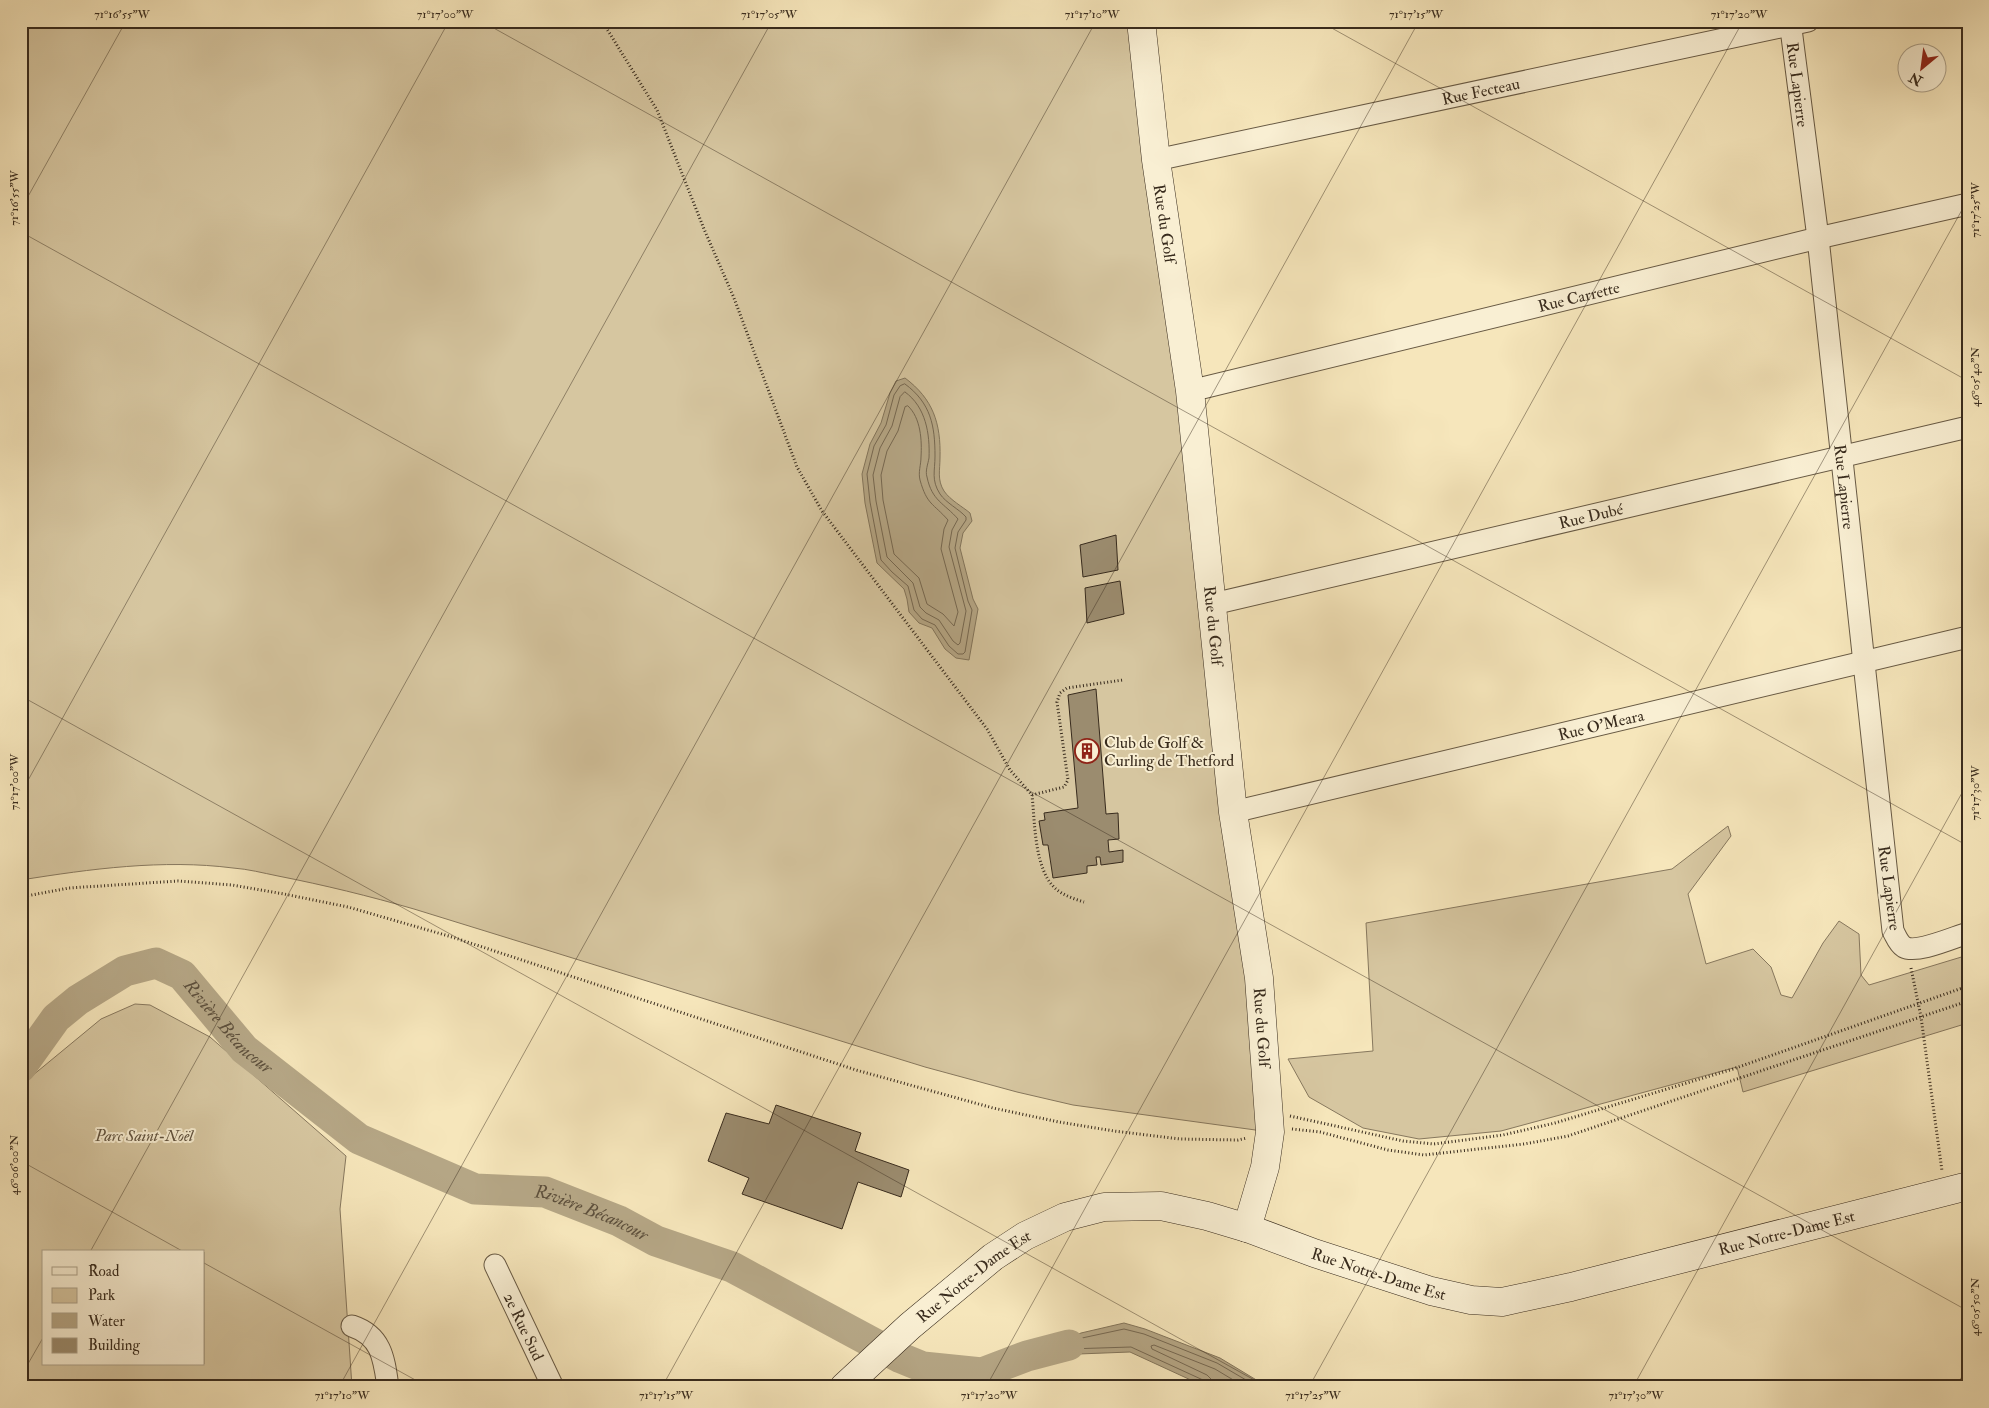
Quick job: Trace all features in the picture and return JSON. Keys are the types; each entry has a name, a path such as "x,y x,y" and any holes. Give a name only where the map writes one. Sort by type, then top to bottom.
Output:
{"street":[{"name":"Rue du Golf","path":"1141,21 1156,160 1190,391 1233,812 1259,978 1270,1122 1265,1168 1247,1228"},
{"name":"Rue Fecteau","path":"1156,160 1796,23"},
{"name":"Rue Lapierre","path":"1796,23 1893,931 1899,943 1905,948"},
{"name":"Rue Carrette","path":"1190,391 1818,238 1968,204"},
{"name":"Rue Dubé","path":"1213,604 1968,428"},
{"name":"Rue O'Meara","path":"1233,812 1968,637"},
{"path":"1905,948 1915,950 1968,932"},
{"name":"Rue Notre-Dame Est","path":"854,1378 910,1326 993,1257 1025,1236 1065,1217 1104,1207 1161,1206 1207,1216 1431,1291 1471,1300 1502,1302 1571,1287 1956,1189"},
{"name":"2e Rue Sud","path":"495,1265 553,1387"},
{"path":"352,1326 362,1329 376,1341 384,1359 388,1387"}],"path":[{"path":"602,21 656,110 734,298 797,467 822,511 987,729 1010,770 1032,795 1039,859 1046,877 1055,888 1084,902"},
{"path":"1032,795 1064,787 1068,780 1056,702 1060,693 1067,688 1122,680"},
{"path":"21,896 69,888 178,881 232,885 348,907 452,937 856,1070 993,1108 1059,1122 1180,1139 1238,1140 1270,1122 1434,1144 1503,1135 1555,1123 1733,1069 1968,986"},
{"path":"1905,948 1919,1003 1956,1189"},
{"path":"1270,1122 1320,1132 1388,1150 1424,1155 1524,1144 1568,1136 1968,1001"}],"green space":[{"path":"21,21 1141,21 1270,1132 1073,1105 1017,1092 925,1067 414,909 346,891 256,871 207,865 153,865 73,872 21,880"},
{"path":"1728,826 1731,836 1688,894 1706,964 1753,949 1771,967 1781,995 1792,998 1823,943 1839,921 1859,934 1861,975 1869,985 1968,955 1968,1023 1743,1092 1737,1067 1501,1131 1419,1139 1363,1128 1309,1097 1288,1059 1373,1051 1366,923 1672,869"},
{"name":"Parc Saint-Noël","path":"135,1004 150,1005 210,1037 346,1156 340,1209 352,1387 21,1387 21,1085 101,1019"}],"water":[{"path":"905,378 915,386 929,403 937,423 940,445 940,483 950,497 970,513 972,521 963,533 960,548 973,599 978,609 969,660 956,658 945,649 932,628 919,623 909,612 904,589 877,563 865,503 862,474 870,444 881,423 890,393 896,381"},
{"path":"1124,1323 1145,1329 1220,1358 1268,1387 1206,1387 1130,1352 1027,1356 1081,1333"}],"building":[{"path":"1116,535 1118,570 1083,577 1080,545"},
{"path":"1120,581 1124,614 1087,623 1085,588"},
{"name":"Club de Golf & Curling de Thetford","path":"1096,689 1106,814 1118,813 1119,839 1108,840 1109,852 1123,850 1123,862 1101,865 1100,857 1096,857 1097,865 1087,866 1087,873 1053,878 1048,845 1043,845 1039,821 1045,820 1044,813 1078,808 1068,695"},
{"path":"776,1105 861,1133 855,1151 909,1170 901,1197 858,1182 842,1229 742,1194 749,1178 708,1161 726,1113 769,1124"}],"waterway":[{"name":"Rivière Bécancour","path":"21,1067 56,1018 78,1000 125,971 156,963 182,975 244,1049 359,1139 475,1189 545,1192 619,1221 656,1241 732,1267 901,1358 923,1367 982,1373 1027,1356 1069,1345"}],"place":[{"name":"Club de Golf & Curling de Thetford","path":"1087,751"}]}
